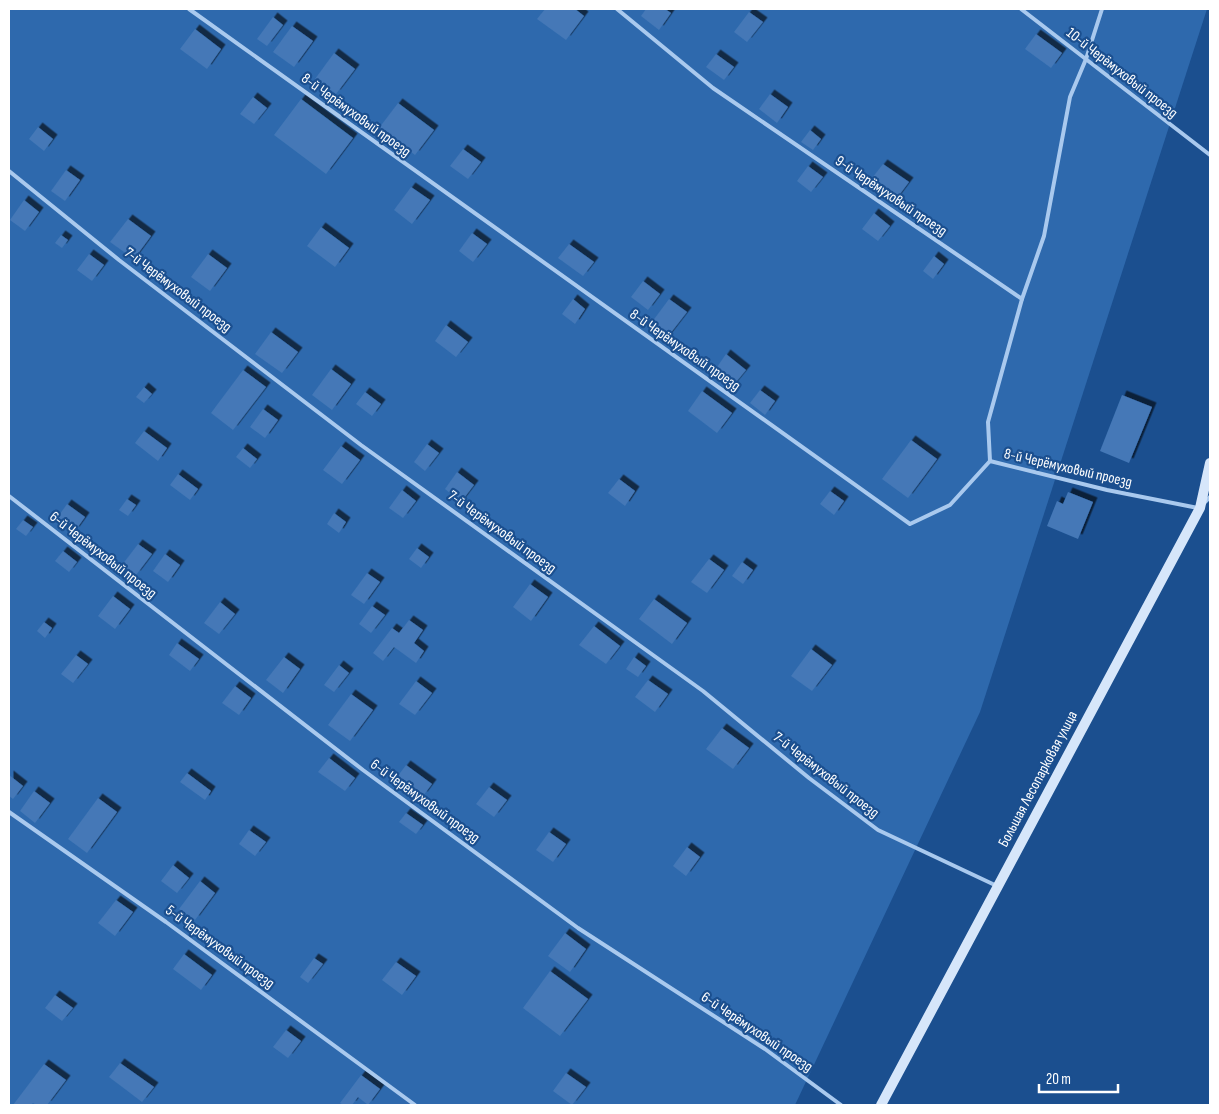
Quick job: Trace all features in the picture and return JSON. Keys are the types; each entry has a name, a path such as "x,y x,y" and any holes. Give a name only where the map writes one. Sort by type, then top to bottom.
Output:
{"main road":[{"name":"Большая Лесопарковая улица","path":"881,1105 1200,508 1210,463"}],"lane":[{"name":"8-й Черёмуховый проезд","path":"189,9 910,524 950,504 990,461 1107,490 1200,508"},
{"name":"9-й Черёмуховый проезд","path":"617,9 713,88 1022,299"},
{"name":"10-й Черёмуховый проезд","path":"1020,9 1086,58 1210,156"},
{"path":"990,461 988,422 1022,299 1044,236 1070,97 1086,58 1102,9"},
{"name":"7-й Черёмуховый проезд","path":"9,171 120,260 361,445 703,690 809,778 878,830 998,887"},
{"name":"6-й Черёмуховый проезд","path":"9,496 363,770 578,928 765,1049 841,1105"},
{"path":"1200,508 1210,497"},
{"name":"5-й Черёмуховый проезд","path":"9,812 166,922 415,1105"}],"shaded area":[{"path":"9,9 1207,9 980,712 795,1105 9,1105"}],"building":[{"path":"545,9 575,9 584,16 566,40 537,19"},
{"path":"646,9 665,9 671,13 659,30 641,16"},
{"path":"749,12 763,22 747,42 734,32"},
{"path":"273,17 283,25 267,46 257,39"},
{"path":"292,26 313,41 294,67 273,52"},
{"path":"195,29 221,49 207,69 180,49"},
{"path":"1036,34 1062,53 1051,68 1025,49"},
{"path":"334,53 355,69 336,94 315,79"},
{"path":"716,54 734,67 724,80 706,67"},
{"path":"770,94 788,107 777,123 759,109"},
{"path":"253,97 267,108 254,124 240,114"},
{"path":"301,99 353,138 326,174 274,135"},
{"path":"398,103 434,130 415,155 379,128"},
{"path":"38,127 53,139 44,151 29,139"},
{"path":"810,130 821,139 813,150 801,142"},
{"path":"463,149 481,162 468,179 450,166"},
{"path":"883,164 909,182 894,202 868,183"},
{"path":"808,166 823,177 811,192 797,181"},
{"path":"66,170 80,180 65,201 51,191"},
{"path":"411,187 430,200 412,224 394,210"},
{"path":"24,200 39,212 25,231 10,220"},
{"path":"874,213 890,226 878,241 862,229"},
{"path":"128,219 151,236 134,259 110,242"},
{"path":"321,227 349,248 335,267 307,246"},
{"path":"472,233 487,244 473,262 459,251"},
{"path":"61,235 68,240 62,248 55,243"},
{"path":"569,244 594,262 583,276 558,258"},
{"path":"89,254 104,265 92,281 77,270"},
{"path":"208,254 227,268 210,291 191,277"},
{"path":"934,256 944,264 933,279 923,271"},
{"path":"643,281 660,294 648,310 631,297"},
{"path":"573,299 585,309 575,324 562,314"},
{"path":"669,299 687,312 666,339 649,326"},
{"path":"446,325 468,342 456,357 435,341"},
{"path":"271,332 298,352 282,373 255,354"},
{"path":"726,354 746,370 732,387 713,373"},
{"path":"331,369 351,384 332,410 312,395"},
{"path":"243,370 266,387 233,430 211,413"},
{"path":"144,387 152,394 144,403 136,397"},
{"path":"760,390 775,401 765,415 750,403"},
{"path":"702,391 732,413 717,433 688,411"},
{"path":"365,392 381,404 372,416 356,404"},
{"path":"1122,395 1152,407 1129,463 1100,451"},
{"path":"263,409 278,420 265,438 250,427"},
{"path":"144,431 167,448 158,461 135,443"},
{"path":"911,440 937,459 908,498 882,479"},
{"path":"427,444 439,453 425,471 414,462"},
{"path":"341,446 360,460 342,484 323,470"},
{"path":"243,448 257,459 250,468 236,457"},
{"path":"457,472 474,485 461,502 445,489"},
{"path":"178,474 198,489 190,500 170,485"},
{"path":"619,479 635,491 625,506 608,493"},
{"path":"402,490 416,501 403,518 389,508"},
{"path":"830,491 844,501 834,515 820,504"},
{"path":"1068,492 1093,502 1078,539 1047,526 1057,501 1063,504"},
{"path":"127,499 136,505 128,516 119,510"},
{"path":"67,504 85,517 75,531 57,518"},
{"path":"334,513 346,522 339,533 327,524"},
{"path":"23,520 33,527 26,536 16,529"},
{"path":"138,544 152,554 136,575 122,565"},
{"path":"417,548 429,557 421,568 409,559"},
{"path":"63,551 77,562 69,572 55,561"},
{"path":"165,554 180,565 168,582 153,571"},
{"path":"709,559 724,570 707,593 691,582"},
{"path":"742,562 753,570 743,584 732,576"},
{"path":"367,573 380,582 364,604 351,595"},
{"path":"530,584 548,597 531,621 513,607"},
{"path":"113,596 130,609 115,629 98,616"},
{"path":"654,599 687,623 672,644 639,619"},
{"path":"220,602 235,614 219,634 204,623"},
{"path":"372,606 385,615 371,633 359,624"},
{"path":"409,620 423,630 414,643 424,651 416,663 394,647 383,661 373,653 392,628 399,633"},
{"path":"44,622 52,628 45,638 37,631"},
{"path":"594,626 620,646 606,664 579,645"},
{"path":"177,643 199,659 190,671 169,655"},
{"path":"811,649 832,665 812,691 791,676"},
{"path":"76,655 88,664 73,683 61,674"},
{"path":"284,657 300,669 283,693 266,680"},
{"path":"634,657 646,666 638,677 626,669"},
{"path":"339,665 349,673 334,692 324,685"},
{"path":"648,680 668,694 655,712 635,697"},
{"path":"416,681 432,693 415,715 399,704"},
{"path":"235,686 251,698 239,715 222,703"},
{"path":"351,694 373,710 350,741 328,725"},
{"path":"722,728 749,748 733,769 706,749"},
{"path":"329,758 355,778 345,791 318,772"},
{"path":"406,765 432,784 423,796 397,777"},
{"path":"187,773 211,791 205,800 180,782"},
{"path":"9,775 23,786 13,799 9,796"},
{"path":"489,787 507,800 494,817 476,804"},
{"path":"34,791 50,803 35,823 20,811"},
{"path":"98,798 117,812 87,853 68,839"},
{"path":"406,813 423,825 416,834 399,822"},
{"path":"249,830 266,842 255,856 239,844"},
{"path":"549,832 566,844 553,862 536,850"},
{"path":"687,847 700,857 686,876 673,866"},
{"path":"173,865 189,878 177,893 161,881"},
{"path":"200,881 215,893 195,920 179,909"},
{"path":"116,900 133,912 115,936 98,923"},
{"path":"565,933 586,949 570,972 548,956"},
{"path":"184,954 212,975 201,990 173,969"},
{"path":"314,958 323,964 308,983 300,977"},
{"path":"396,962 416,976 402,995 382,980"},
{"path":"550,971 588,999 560,1036 523,1008"},
{"path":"55,995 73,1008 62,1021 45,1008"},
{"path":"286,1030 301,1041 288,1058 273,1047"},
{"path":"120,1063 154,1087 142,1102 109,1077"},
{"path":"44,1064 66,1080 47,1105 36,1105 33,1103 31,1105 13,1105"},
{"path":"566,1073 586,1087 572,1105 553,1091"},
{"path":"361,1075 380,1089 368,1105 358,1097 352,1105 340,1103"}]}
